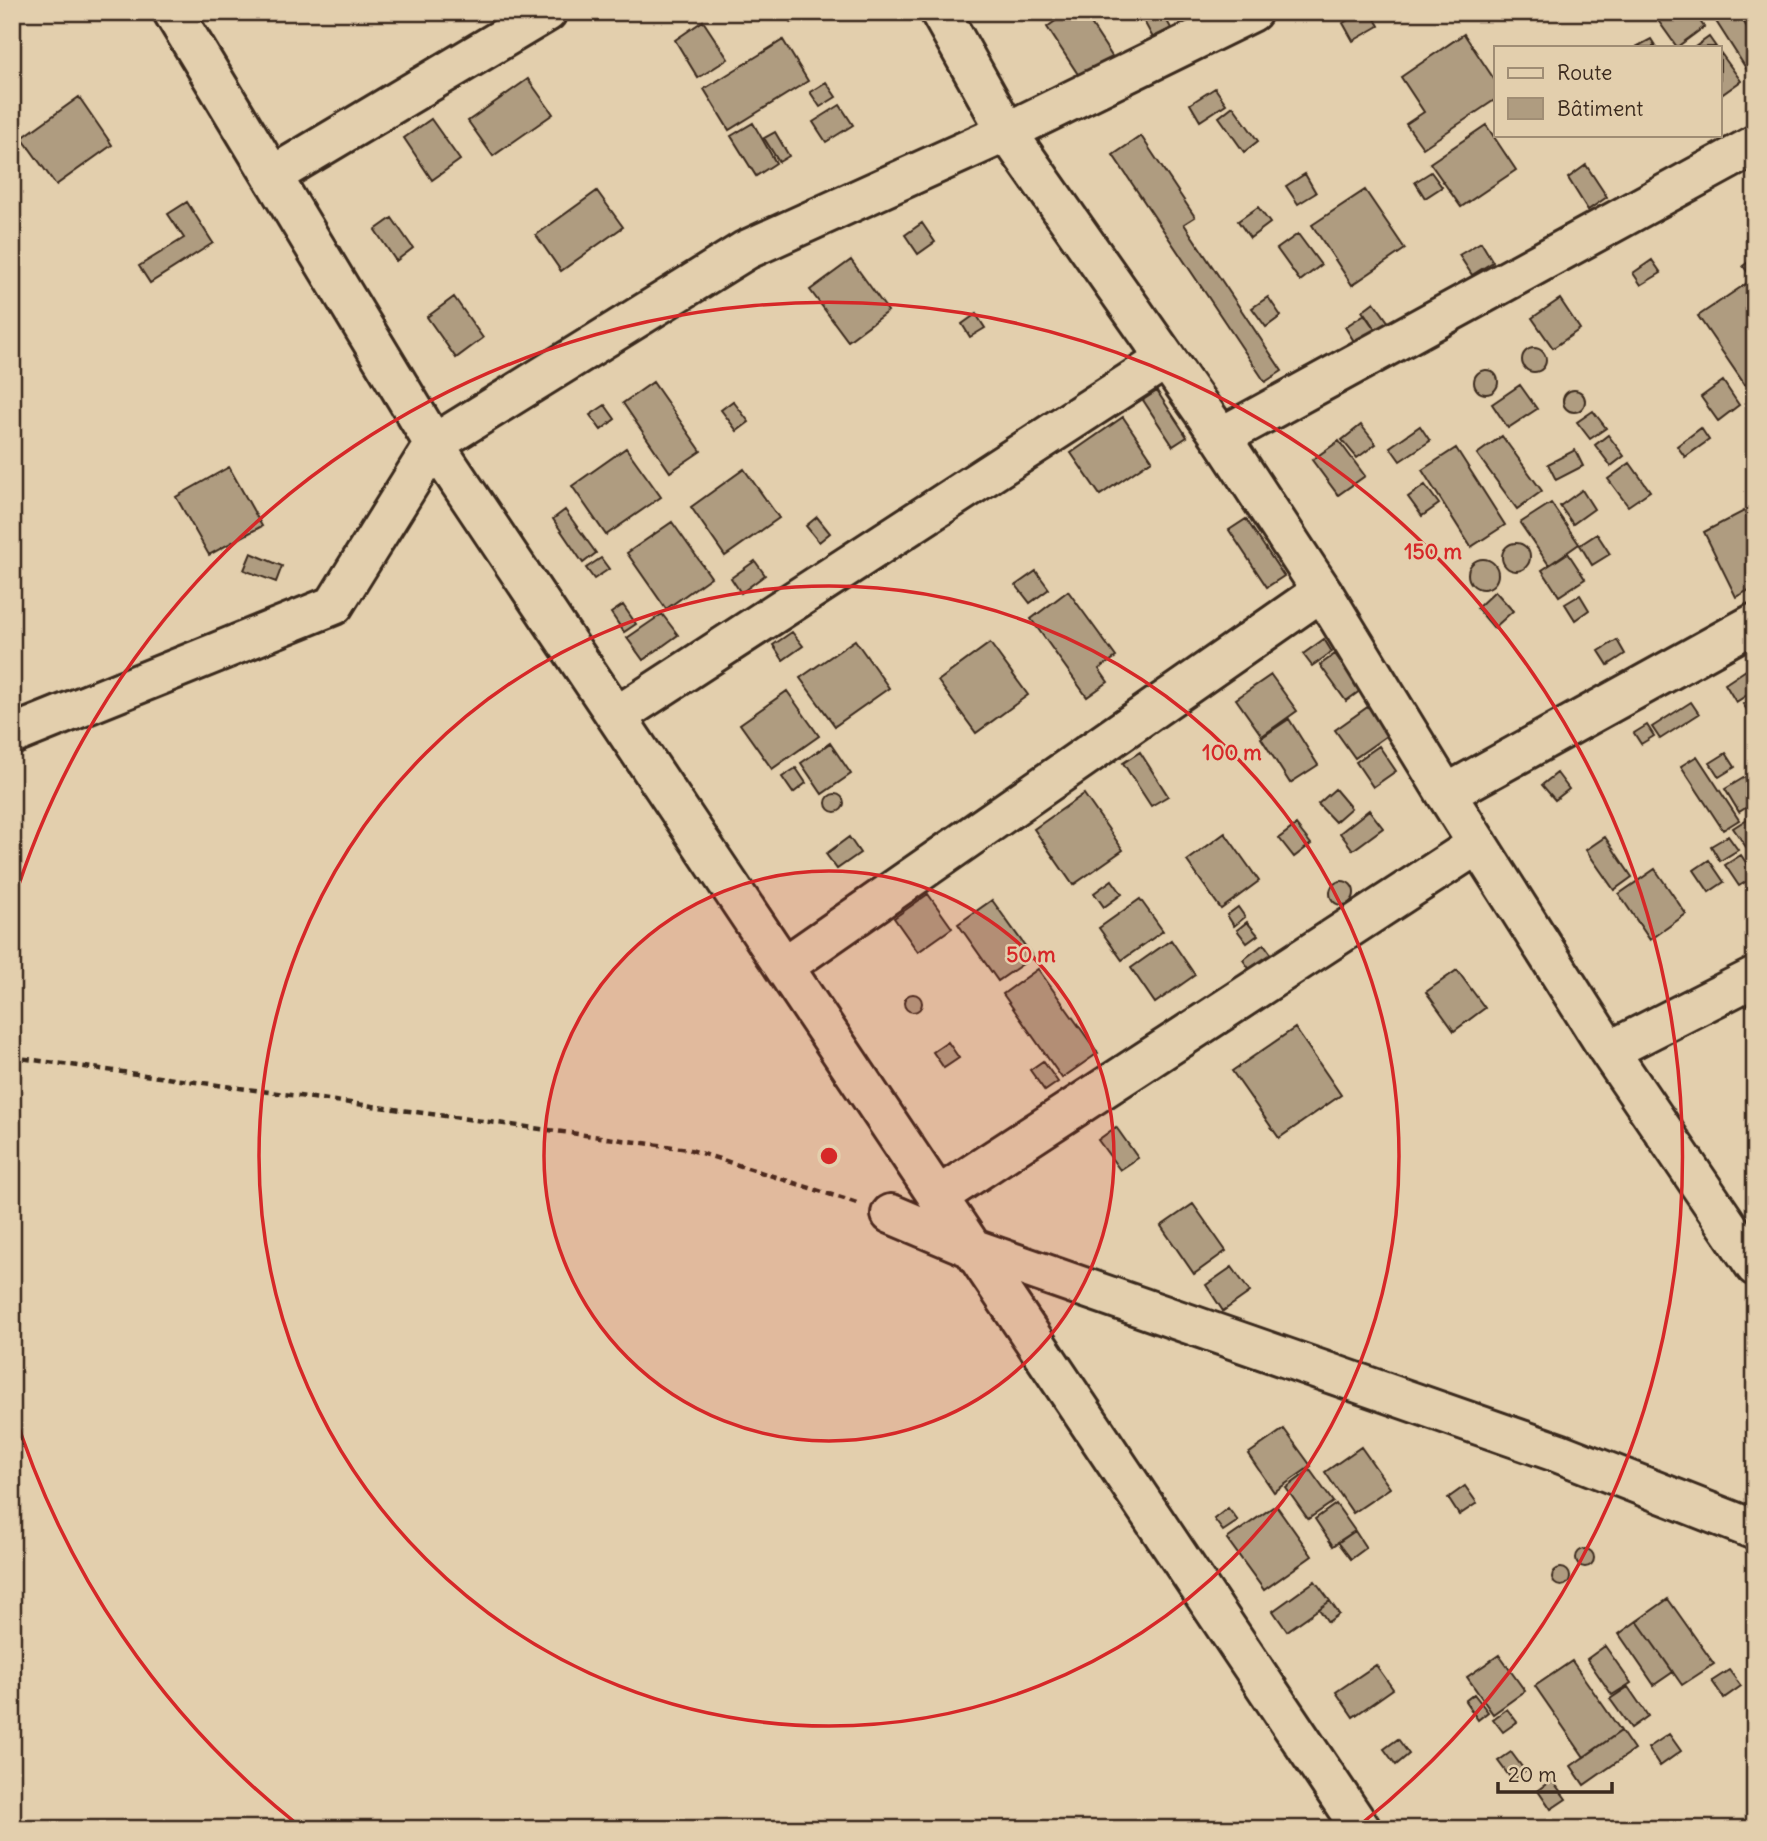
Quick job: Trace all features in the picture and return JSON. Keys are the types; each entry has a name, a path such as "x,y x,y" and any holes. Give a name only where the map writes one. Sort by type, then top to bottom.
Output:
{"street":[{"path":"173,12 434,444 1361,1829"},
{"path":"272,176 547,12"},
{"path":"940,12 1007,132 1221,437 1322,591 1446,794 1609,1051 1755,1266"},
{"path":"12,735 334,605 434,444 746,250 1007,132 1252,12"},
{"path":"1221,437 1755,145"},
{"path":"617,716 1166,359"},
{"path":"785,966 1322,591"},
{"path":"1446,794 1755,623"},
{"path":"939,1196 1478,844"},
{"path":"1609,1051 1755,976"},
{"path":"891,1214 974,1249 1559,1453 1755,1530"}],"path":[{"path":"12,1058 688,1149 891,1214"}],"building":[{"path":"784,12 809,12 791,23"},
{"path":"1068,12 1083,12 1117,64 1085,85 1047,27"},
{"path":"1139,12 1162,12 1171,28 1153,38"},
{"path":"1362,12 1371,12 1379,26 1353,41 1343,23"},
{"path":"1652,12 1694,12 1704,27 1676,46"},
{"path":"1710,12 1737,12 1755,39 1755,73 1751,76"},
{"path":"703,21 728,59 698,78 675,40"},
{"path":"1464,34 1494,79 1494,100 1423,148 1406,124 1424,112 1401,77"},
{"path":"1709,37 1715,46 1696,46"},
{"path":"1651,39 1655,46 1638,46"},
{"path":"783,40 808,81 729,130 704,89"},
{"path":"1722,55 1741,81 1722,95"},
{"path":"528,79 553,114 493,156 468,121"},
{"path":"826,82 836,97 820,107 810,92"},
{"path":"1215,88 1226,104 1200,121 1190,104"},
{"path":"79,97 112,145 56,185 22,138"},
{"path":"840,105 853,125 826,142 813,122"},
{"path":"1233,106 1258,141 1244,152 1219,117"},
{"path":"431,119 460,160 432,180 404,138"},
{"path":"753,123 776,163 756,176 731,136"},
{"path":"1486,125 1516,170 1461,207 1430,163"},
{"path":"775,132 789,156 779,162 764,138"},
{"path":"1141,136 1195,217 1184,224 1282,371 1265,382 1113,155"},
{"path":"1586,165 1607,197 1588,210 1568,178"},
{"path":"1431,172 1442,187 1425,198 1415,182"},
{"path":"1305,174 1316,193 1298,204 1286,186"},
{"path":"1365,190 1405,249 1352,285 1312,225"},
{"path":"597,191 623,227 561,271 536,235"},
{"path":"187,202 213,243 150,283 139,266 184,238 168,214"},
{"path":"1258,207 1270,223 1250,238 1238,221"},
{"path":"392,218 413,248 396,261 375,230"},
{"path":"922,223 935,242 918,254 905,235"},
{"path":"1298,234 1321,265 1300,281 1277,249"},
{"path":"1481,242 1493,262 1472,275 1459,255"},
{"path":"1755,257 1755,378 1745,385 1698,316 1753,279 1743,266"},
{"path":"851,260 888,311 848,341 810,290"},
{"path":"1652,260 1661,273 1641,285 1633,273"},
{"path":"454,297 483,338 456,358 427,317"},
{"path":"1268,297 1281,316 1266,327 1252,308"},
{"path":"1560,299 1580,329 1553,348 1532,318"},
{"path":"1374,302 1389,323 1376,331 1362,311"},
{"path":"976,314 985,328 970,337 962,324"},
{"path":"1365,314 1377,332 1357,346 1345,327"},
{"path":"1534,348 1543,351 1546,360 1543,369 1534,372 1525,369 1522,360 1525,351"},
{"path":"1486,370 1495,373 1498,382 1495,391 1486,394 1477,391 1474,382 1477,373"},
{"path":"1723,381 1739,405 1718,421 1701,397"},
{"path":"653,382 701,451 670,472 623,403"},
{"path":"1520,385 1537,409 1508,428 1492,404"},
{"path":"1574,390 1582,393 1585,401 1582,409 1574,412 1566,409 1563,401 1566,393"},
{"path":"1157,391 1187,437 1173,446 1143,400"},
{"path":"733,401 749,422 737,431 721,410"},
{"path":"605,405 615,419 601,430 590,415"},
{"path":"1593,411 1606,428 1590,439 1577,422"},
{"path":"1123,417 1152,460 1100,495 1071,453"},
{"path":"1361,425 1376,444 1357,458 1342,440"},
{"path":"1420,426 1430,441 1400,461 1390,447"},
{"path":"1701,428 1709,440 1685,457 1677,446"},
{"path":"1608,435 1624,456 1611,466 1595,445"},
{"path":"1502,436 1542,491 1517,509 1477,454"},
{"path":"1339,441 1365,476 1338,495 1312,460"},
{"path":"626,448 661,497 606,535 572,486"},
{"path":"1456,448 1505,525 1471,547 1422,470"},
{"path":"1575,450 1583,466 1556,480 1548,464"},
{"path":"1630,463 1650,491 1628,506 1608,479"},
{"path":"229,467 262,526 209,555 176,497"},
{"path":"744,469 779,518 725,556 691,507"},
{"path":"1425,485 1439,504 1422,516 1408,497"},
{"path":"1582,490 1594,509 1573,524 1560,506"},
{"path":"1551,503 1579,544 1549,565 1520,523"},
{"path":"565,510 596,553 583,563 553,519"},
{"path":"1744,511 1755,533 1755,587 1736,597 1704,532"},
{"path":"817,517 830,533 819,542 806,526"},
{"path":"1246,519 1284,576 1267,587 1229,530"},
{"path":"672,522 711,577 666,609 627,553"},
{"path":"1597,534 1610,554 1592,565 1580,545"},
{"path":"1516,543 1526,547 1530,557 1526,567 1516,571 1506,567 1502,557 1506,547"},
{"path":"251,553 282,566 276,582 244,570"},
{"path":"1568,553 1585,579 1559,596 1542,570"},
{"path":"601,558 609,569 594,579 586,568"},
{"path":"1483,559 1494,563 1498,574 1494,585 1483,589 1472,585 1468,574 1472,563"},
{"path":"755,561 765,575 741,593 731,578"},
{"path":"1036,571 1049,589 1030,603 1016,585"},
{"path":"1068,591 1116,657 1099,669 1108,682 1087,697 1031,619"},
{"path":"1495,591 1513,611 1494,628 1477,608"},
{"path":"1580,595 1589,610 1575,620 1565,604"},
{"path":"623,605 636,624 624,632 611,613"},
{"path":"662,614 678,635 643,660 627,638"},
{"path":"792,632 803,646 783,660 773,645"},
{"path":"1324,639 1332,652 1312,666 1303,654"},
{"path":"855,640 889,688 835,726 800,678"},
{"path":"1617,640 1625,654 1608,665 1599,651"},
{"path":"990,643 1028,695 976,733 938,681"},
{"path":"1335,654 1361,690 1346,701 1320,665"},
{"path":"1755,664 1755,690 1736,702 1725,684"},
{"path":"1271,675 1297,711 1262,736 1236,699"},
{"path":"787,691 819,736 772,769 740,724"},
{"path":"1755,696 1755,719 1754,720 1743,704"},
{"path":"1691,702 1699,714 1660,739 1652,727"},
{"path":"1369,706 1389,734 1355,758 1335,730"},
{"path":"1289,719 1318,765 1290,783 1261,738"},
{"path":"1647,725 1654,736 1641,744 1634,733"},
{"path":"830,743 851,774 822,794 801,763"},
{"path":"1379,746 1396,771 1373,787 1356,762"},
{"path":"1140,752 1168,796 1151,806 1123,763"},
{"path":"1726,753 1735,767 1719,777 1710,763"},
{"path":"1697,756 1739,820 1723,830 1681,766"},
{"path":"796,768 806,783 793,793 782,777"},
{"path":"1557,773 1569,789 1555,800 1542,785"},
{"path":"1745,777 1755,793 1755,802 1739,812 1725,789"},
{"path":"1335,789 1351,808 1335,822 1318,804"},
{"path":"831,794 839,794 844,803 842,810 831,812 826,807 826,799"},
{"path":"1084,794 1123,850 1073,885 1034,829"},
{"path":"1369,810 1383,828 1353,850 1340,833"},
{"path":"1755,814 1755,860 1733,828"},
{"path":"1296,825 1311,844 1294,857 1279,838"},
{"path":"1225,833 1259,881 1221,909 1187,861"},
{"path":"1728,836 1738,850 1720,861 1711,846"},
{"path":"849,837 860,853 837,869 826,854"},
{"path":"1605,837 1632,877 1614,890 1586,850"},
{"path":"1741,855 1755,876 1739,886 1725,865"},
{"path":"1709,860 1724,882 1709,892 1694,870"},
{"path":"1655,869 1686,914 1650,940 1619,894"},
{"path":"1112,880 1122,894 1104,907 1094,893"},
{"path":"1342,881 1350,885 1354,893 1350,901 1342,905 1334,901 1330,893 1334,885"},
{"path":"928,894 952,928 918,952 894,918"},
{"path":"1140,899 1163,931 1122,960 1099,928"},
{"path":"992,900 1033,957 998,981 958,924"},
{"path":"1238,907 1245,917 1234,926 1227,915"},
{"path":"1247,922 1258,935 1247,943 1237,930"},
{"path":"1171,940 1195,975 1155,1003 1131,968"},
{"path":"1264,944 1272,955 1251,971 1243,960"},
{"path":"1038,969 1098,1053 1062,1078 1003,994"},
{"path":"1457,970 1485,1008 1454,1031 1426,992"},
{"path":"909,994 917,994 922,1003 920,1010 909,1012 904,1007 904,999"},
{"path":"1295,1028 1341,1095 1279,1138 1232,1071"},
{"path":"948,1042 959,1058 944,1068 933,1052"},
{"path":"1043,1061 1058,1082 1045,1091 1030,1070"},
{"path":"1116,1127 1138,1158 1120,1170 1098,1140"},
{"path":"1193,1204 1226,1251 1194,1274 1161,1226"},
{"path":"1232,1267 1250,1292 1223,1311 1206,1285"},
{"path":"1284,1429 1311,1466 1274,1492 1248,1454"},
{"path":"1361,1447 1390,1488 1353,1513 1325,1472"},
{"path":"1310,1470 1333,1502 1308,1519 1286,1488"},
{"path":"1465,1486 1477,1503 1459,1515 1448,1498"},
{"path":"1336,1504 1355,1531 1333,1546 1315,1519"},
{"path":"1276,1505 1312,1556 1264,1590 1227,1539"},
{"path":"1228,1508 1238,1521 1223,1531 1214,1519"},
{"path":"1355,1531 1366,1548 1351,1559 1338,1542"},
{"path":"1585,1549 1591,1552 1594,1558 1591,1564 1585,1567 1579,1564 1576,1558 1579,1552"},
{"path":"1561,1568 1567,1571 1570,1577 1567,1583 1561,1586 1555,1583 1552,1577 1555,1571"},
{"path":"1315,1581 1330,1601 1287,1631 1273,1611"},
{"path":"1668,1599 1714,1664 1682,1685 1637,1621"},
{"path":"1330,1601 1339,1614 1328,1622 1319,1609"},
{"path":"1637,1621 1673,1672 1654,1685 1619,1634"},
{"path":"1605,1646 1631,1683 1612,1695 1587,1659"},
{"path":"1499,1655 1525,1691 1493,1714 1467,1677"},
{"path":"1572,1661 1621,1731 1584,1757 1535,1686"},
{"path":"1376,1665 1393,1689 1353,1717 1336,1692"},
{"path":"1729,1670 1741,1686 1724,1698 1712,1681"},
{"path":"1628,1687 1648,1716 1631,1728 1610,1699"},
{"path":"1474,1694 1488,1712 1478,1720 1465,1701"},
{"path":"1507,1709 1517,1722 1503,1732 1493,1719"},
{"path":"1621,1731 1634,1750 1584,1785 1571,1766"},
{"path":"1669,1734 1681,1751 1660,1766 1648,1748"},
{"path":"1398,1739 1409,1754 1396,1765 1384,1749"},
{"path":"1511,1752 1525,1771 1512,1780 1498,1761"},
{"path":"1552,1780 1566,1799 1551,1809 1538,1790"}]}
